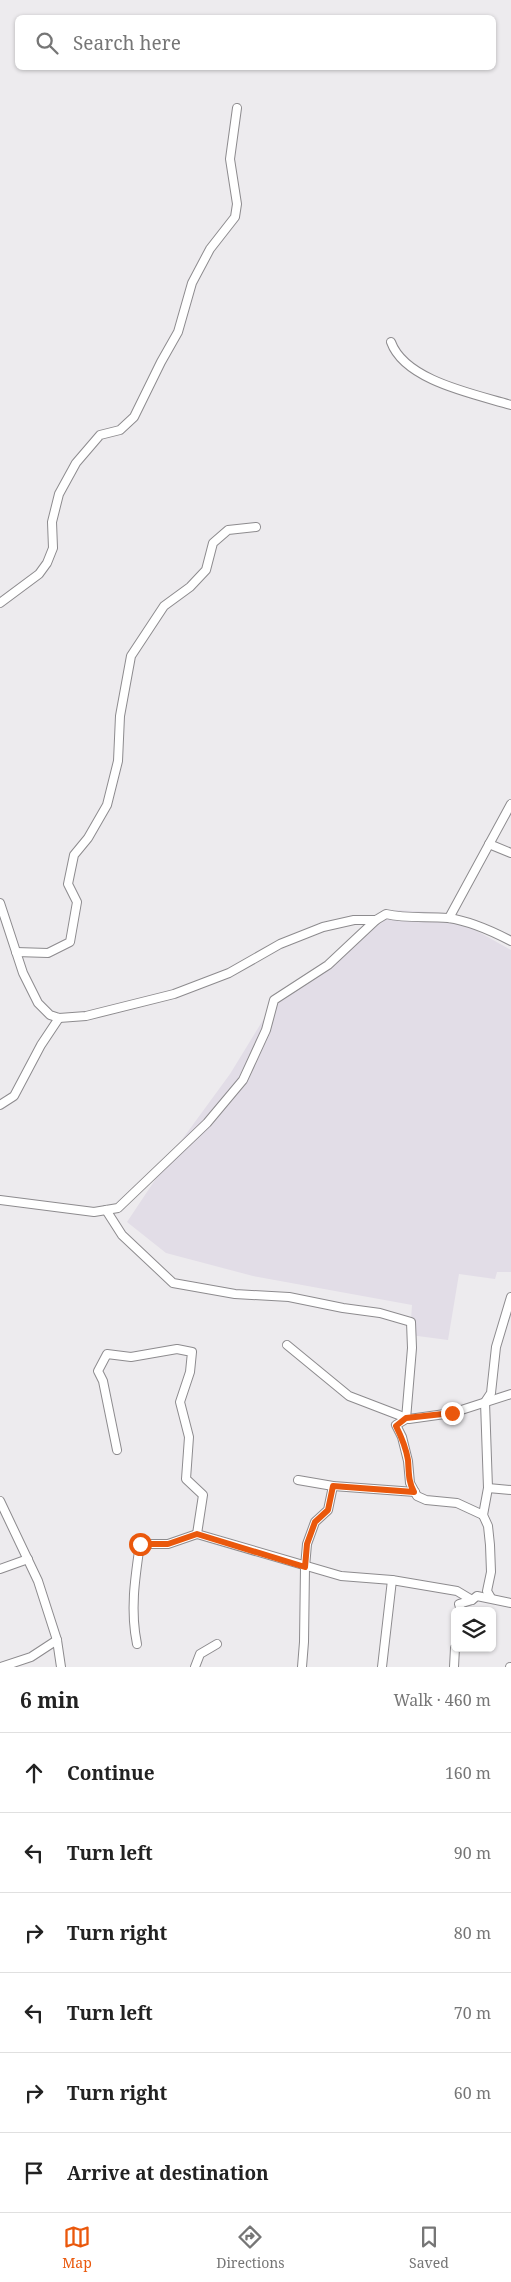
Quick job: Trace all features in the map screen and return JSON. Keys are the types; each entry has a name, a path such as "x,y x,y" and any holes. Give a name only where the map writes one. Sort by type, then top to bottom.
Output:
{"street":[{"path":"0,603 39,574 47,563 53,548 52,522 59,494 67,479 76,463 100,435 120,430 134,417 160,362 178,332 192,283 210,249 236,217 237,204 230,159 237,108"},
{"path":"391,342 396,355 434,382 511,405"},
{"path":"16,952 48,954 70,942 77,902 68,884 74,855 88,838 107,805 118,761 120,716 132,656 164,606 190,587 206,570 213,543 228,530 256,527"},
{"path":"449,918 511,804"},
{"path":"489,844 511,853"},
{"path":"0,903 23,973 38,1003 50,1015 59,1018 86,1016 174,994 229,973 280,944 323,927 354,920 376,920"},
{"path":"0,1200 94,1212 118,1208 207,1123 243,1080 266,1030 274,1000 328,965 376,920 386,914 401,918 449,918 476,925 511,941"},
{"path":"0,1105 14,1096 41,1045 59,1018"},
{"path":"106,1210 122,1235 173,1282 235,1294 289,1297 380,1313 411,1322 412,1348 406,1418 396,1426 402,1437 408,1460 410,1483 417,1496 426,1500 457,1503 483,1515"},
{"path":"491,1598 487,1591 491,1572 490,1546 488,1526 483,1515 488,1488 486,1402 491,1393 496,1346 511,1296"},
{"path":"287,1345 350,1396 406,1418 452,1413 511,1394"},
{"path":"117,1450 102,1380 98,1371 107,1354 131,1357 177,1349 192,1352 190,1372 180,1402 189,1437 186,1479 202,1495 197,1534"},
{"path":"298,1480 333,1486 414,1492"},
{"path":"302,1667 307,1544 315,1522 328,1510 333,1486"},
{"path":"488,1488 511,1490"},
{"path":"0,1501 38,1581 57,1640 61,1667"},
{"path":"137,1644 133,1626 132,1601 140,1544 168,1544 197,1534 341,1576 392,1580 449,1589 472,1600"},
{"path":"0,1569 28,1559"},
{"path":"382,1667 392,1580"},
{"path":"460,1607 459,1604 472,1600 477,1596 511,1603"},
{"path":"1,1667 30,1657 57,1640"},
{"path":"195,1667 200,1654 217,1644"},
{"path":"454,1667 455,1652"}],"shaded area":[{"path":"397,910 445,913 511,950 511,1272 497,1272 495,1279 459,1274 448,1340 410,1335 412,1305 253,1276 166,1253 127,1222 181,1141 230,1074 274,1002 323,973 379,915"}],"route":[{"path":"140,1544 168,1544 197,1534 305,1567 307,1544 315,1522 328,1510 333,1486 414,1492 410,1483 408,1460 402,1437 396,1426 406,1418 452,1413"}]}
